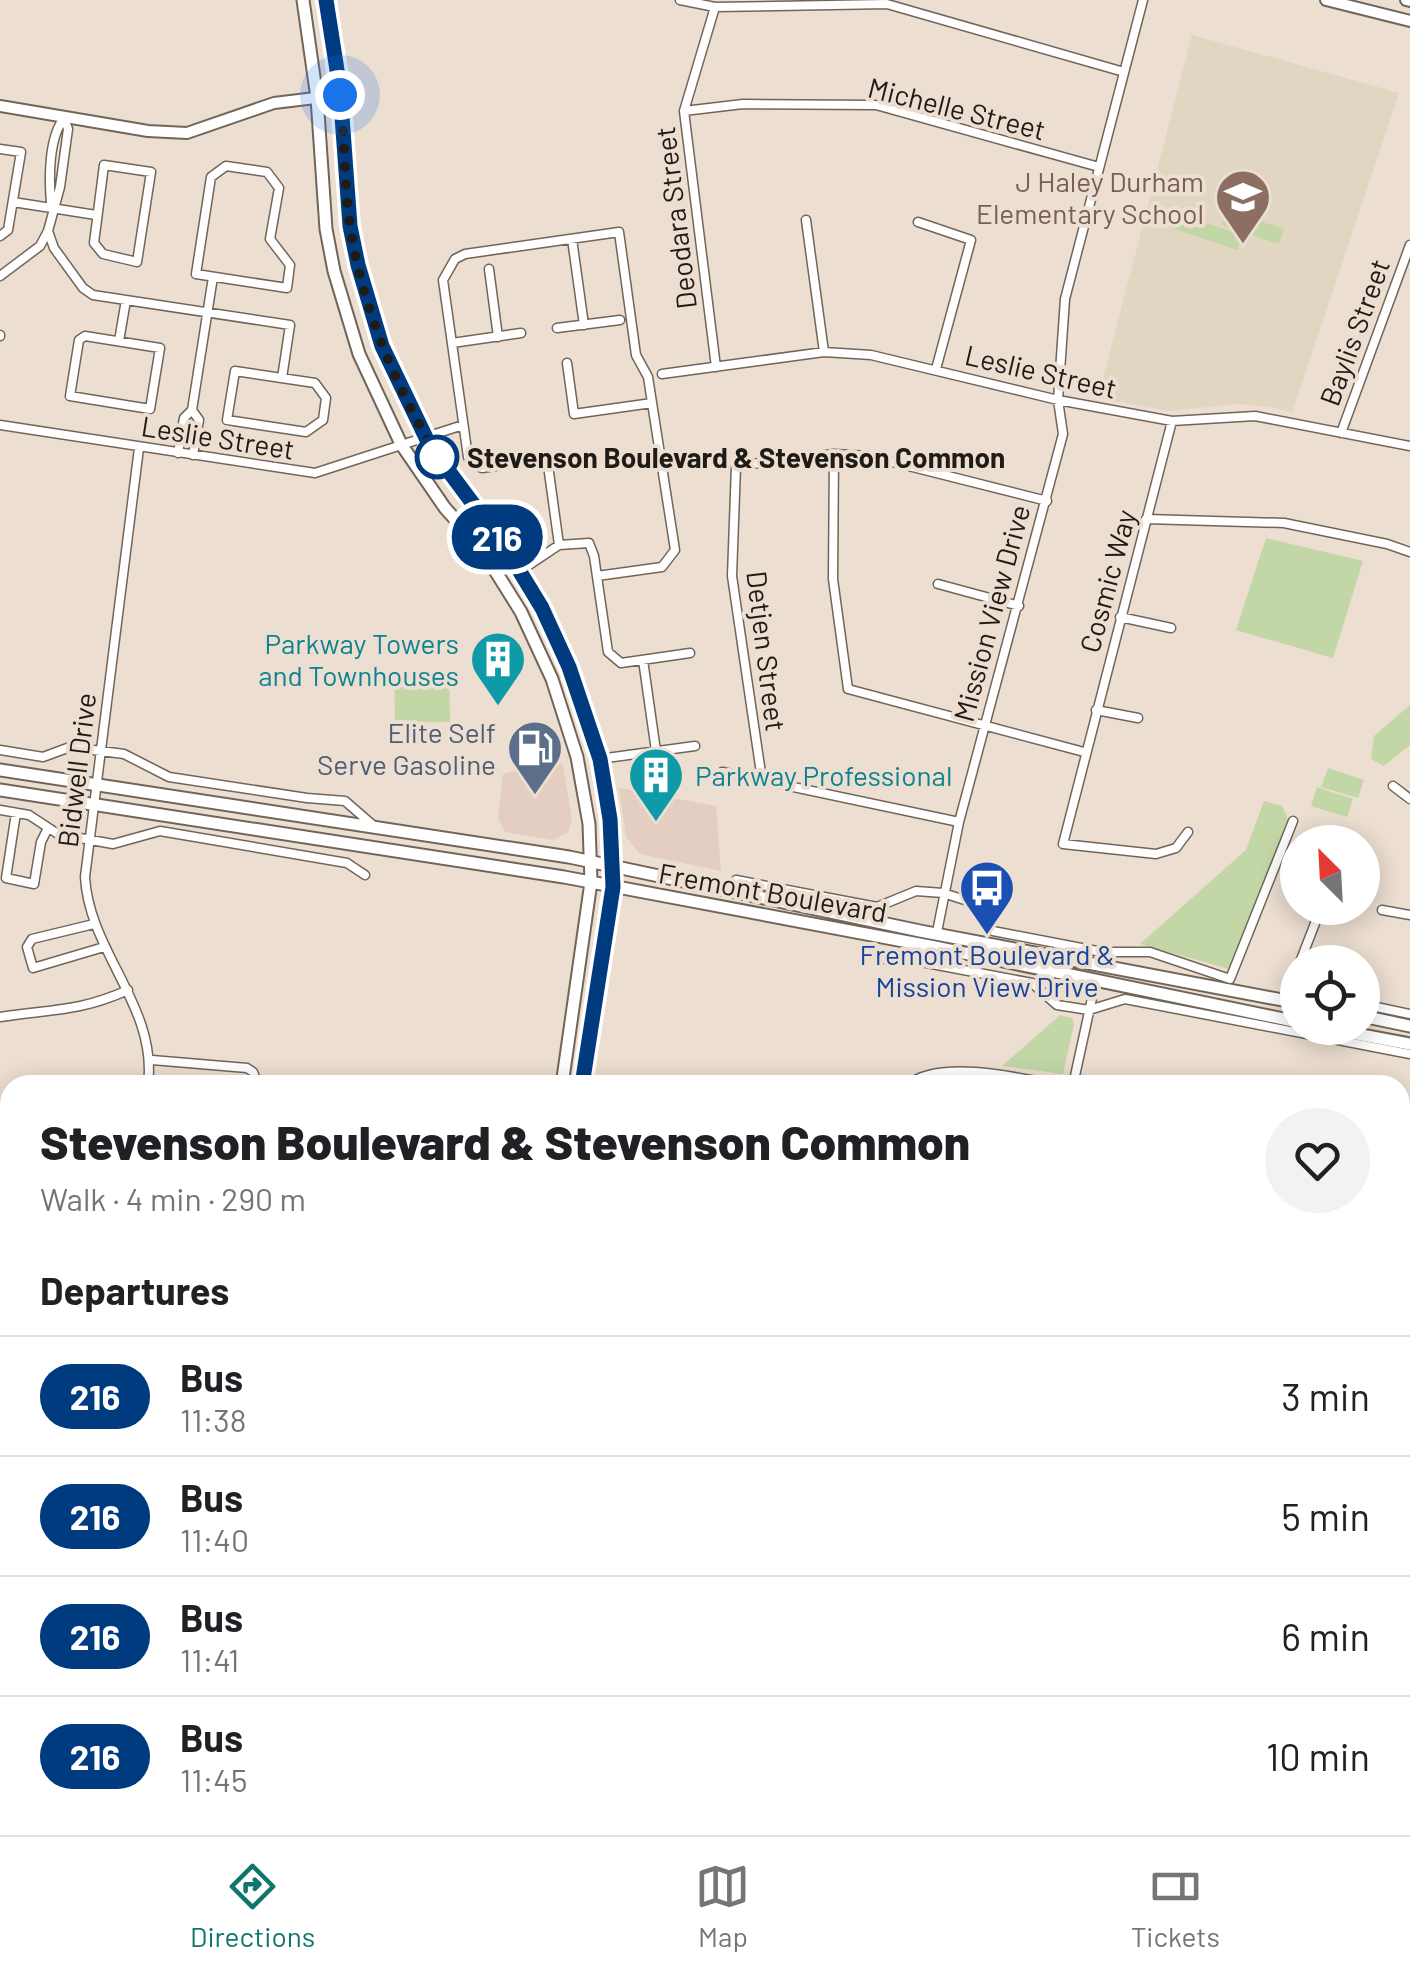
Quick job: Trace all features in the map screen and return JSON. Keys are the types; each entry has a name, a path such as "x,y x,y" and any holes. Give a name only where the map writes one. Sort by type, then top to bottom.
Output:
{"main road":[{"path":"303,0 334,271 359,354 401,444 492,564 538,645 577,757 592,861 563,1075"},
{"path":"326,0 358,265 382,346 424,435 520,571 569,667 600,759 613,887 584,1075"},
{"name":"Fremont Boulevard","path":"0,770 592,861 1280,1000"},
{"name":"Fremont Boulevard","path":"0,790 591,882 935,946 1280,1018"},
{"name":"Mission View Drive","path":"935,946 937,932"},
{"path":"1380,1020 1410,1026"},
{"path":"1380,1038 1410,1044"}],"street":[{"path":"680,0 714,7 886,4 1124,72"},
{"name":"Mission View Drive","path":"937,932 959,822 1063,434 1058,400 1065,298 1142,0"},
{"path":"1326,0 1410,22"},
{"name":"Deodara Street","path":"714,7 684,111 716,367"},
{"path":"0,106 148,132 187,134 274,103 340,95"},
{"name":"Michelle Street","path":"684,111 742,104 876,106 1099,167"},
{"path":"52,208 51,170 57,128 64,118"},
{"path":"0,276 40,246 48,231 62,172 68,129 64,118"},
{"path":"0,148 21,152 8,230 0,236"},
{"path":"104,165 152,172 137,262 110,258 98,249 93,236 96,215 104,165"},
{"path":"226,166 267,172 279,188 270,239 290,266 286,288 213,277 196,274 211,177 226,166"},
{"path":"51,170 62,172"},
{"path":"13,202 96,215"},
{"path":"806,220 824,352"},
{"path":"918,222 970,240 936,369"},
{"path":"48,231 54,248 83,288 94,295 290,325 282,378"},
{"path":"559,544 547,458 482,468 472,464 443,280 455,259 465,254 619,232 636,355 648,378 675,550 662,567 597,576"},
{"path":"572,239 584,324"},
{"name":"Baylis Street","path":"1341,434 1410,245"},
{"path":"489,270 498,337"},
{"path":"178,453 184,418 192,410 213,277"},
{"path":"119,342 126,300"},
{"path":"557,328 620,320"},
{"path":"452,343 522,334"},
{"path":"85,336 119,342 160,348 150,409 70,396 79,340 85,336"},
{"name":"Leslie Street","path":"662,374 824,352 871,355 1058,400 1172,422 1255,416 1410,446"},
{"path":"567,362 574,414 652,403"},
{"path":"235,371 282,378 315,383 326,398 323,420 306,432 227,420 235,371"},
{"path":"192,410 199,420 194,455"},
{"name":"Cosmic Way","path":"1172,422 1062,844 1156,854 1176,848 1188,832"},
{"name":"Leslie Street","path":"0,425 314,473 463,425"},
{"name":"Bidwell Drive","path":"139,448 93,804 86,888 94,924 146,1030 152,1060 150,1075"},
{"path":"1048,501 869,456 834,454 832,578 848,689 1084,752"},
{"name":"Detjen Street","path":"762,780 732,576 736,466 834,454"},
{"path":"1146,519 1284,523 1410,552"},
{"path":"520,571 559,544 589,543 608,652 622,662 690,653"},
{"path":"938,584 1019,606"},
{"path":"1120,617 1171,628"},
{"path":"643,660 656,751"},
{"path":"1096,710 1138,718"},
{"path":"600,759 695,746"},
{"name":"Fremont Boulevard","path":"0,750 43,757 70,748 124,754 169,777 345,801 376,828"},
{"path":"722,772 959,822"},
{"path":"1393,786 1410,799"},
{"path":"0,810 29,815 48,828 89,840 113,844 160,831 346,863 365,875"},
{"path":"16,813 6,878 34,884 41,842 48,828"},
{"path":"943,893 971,902 993,930 1102,952 1150,952 1230,979 1293,821"},
{"name":"Fremont Boulevard","path":"736,880 878,908 916,891 943,893"},
{"path":"1382,910 1410,915"},
{"path":"94,924 32,940 27,948 33,968 104,947"},
{"name":"Fremont Boulevard","path":"882,960 895,957 1032,983 1057,1005 1089,1010"},
{"path":"1075,1075 1099,965"},
{"path":"0,1017 72,1010 128,990"},
{"path":"1089,1010 1125,999 1410,1054"},
{"path":"1380,1008 1410,1014"},
{"path":"152,1060 247,1068 254,1075"},
{"path":"926,1075 946,1070 982,1075"}],"shaded area":[{"name":"J Haley Durham Elementary School","path":"1192,35 1399,93 1292,413 1237,404 1168,411 1098,398"},
{"name":"Elite Self Serve Gasoline","path":"556,759 563,765 572,820 568,832 553,840 505,832 498,819 503,774"},
{"path":"619,788 716,806 721,871 640,854 626,837"}],"green space":[{"path":"1227,210 1284,229 1279,244 1222,225"},
{"path":"1171,211 1242,235 1237,250 1166,226"},
{"path":"1266,538 1363,561 1333,658 1236,630"},
{"path":"449,670 450,722 395,723 394,671"},
{"path":"1410,705 1410,745 1384,766 1371,759 1374,736"},
{"path":"1328,768 1364,780 1358,798 1321,787"},
{"path":"1317,787 1353,799 1347,817 1311,806"},
{"path":"1264,801 1282,806 1288,819 1286,825 1280,825 1280,839 1229,969 1140,944 1246,850"},
{"path":"1060,1015 1072,1018 1074,1024 1063,1074 1002,1066"}],"bus line":[{"name":"216","path":"326,0 340,89 350,226 382,346 430,446 503,544 542,608 569,667 600,759 610,819 613,887 584,1075"}],"place":[{"name":"J Haley Durham Elementary School","path":"1243,246"},
{"name":"Stevenson Boulevard & Stevenson Common","path":"437,457"},
{"name":"Parkway Towers and Townhouses","path":"498,708"},
{"name":"Elite Self Serve Gasoline","path":"535,797"},
{"name":"Parkway Professional","path":"656,824"},
{"name":"Fremont Boulevard & Mission View Drive","path":"987,937"}],"route":[{"path":"340,95 350,226 358,265 382,346 437,457"}]}
